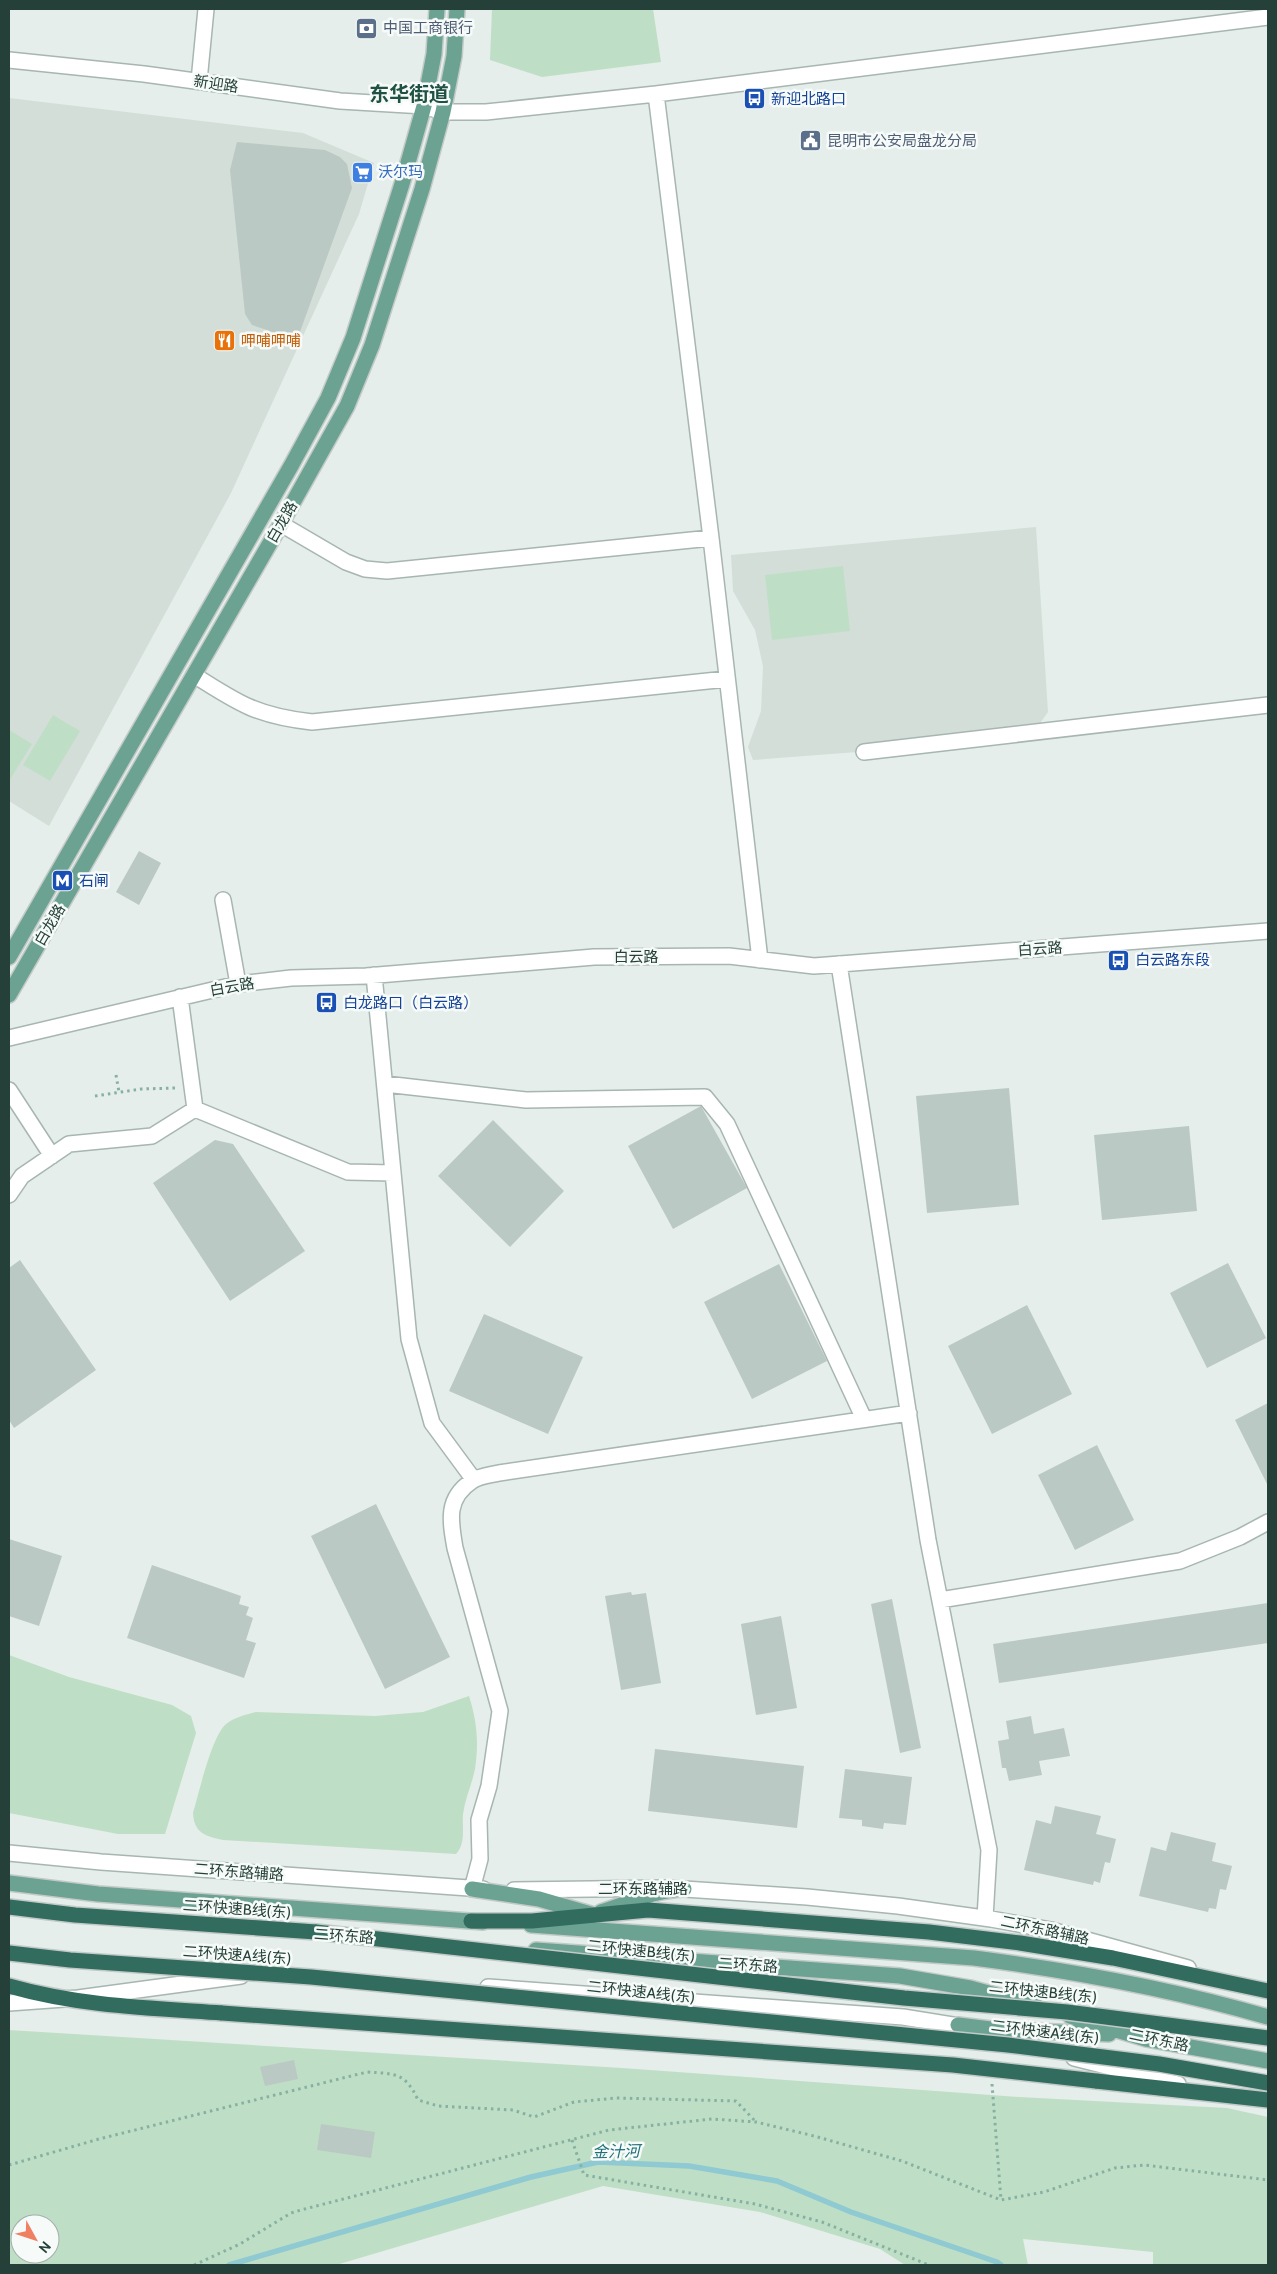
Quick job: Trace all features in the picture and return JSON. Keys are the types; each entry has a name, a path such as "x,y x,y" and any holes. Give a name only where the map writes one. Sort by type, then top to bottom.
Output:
{"highway":[{"name":"二环快速B线(东)","path":"9,1908 75,1915 316,1932 904,1998 1075,2013 1268,2038"},
{"path":"471,1921 532,1921 633,1910 680,1911 929,1932 990,1938 1105,1956 1268,1991"},
{"name":"二环快速A线(东)","path":"9,1952 89,1962 311,1977 981,2042 1129,2060 1268,2083"},
{"path":"9,1986 62,2000 89,2004 953,2065 1268,2100"}],"main road":[{"name":"白龙路","path":"9,957 286,475 328,398 353,338 402,184 424,106 434,54 437,9"},
{"name":"白龙路","path":"9,995 347,406 372,345 422,189 443,112 454,56 457,9"},
{"name":"二环东路","path":"9,1883 98,1894 908,1952 1035,1966 1145,1986 1268,2017"},
{"path":"472,1888 539,1899 642,1930 676,1936"},
{"path":"592,1914 646,1895 684,1889"},
{"name":"二环东路","path":"9,1908 96,1919 924,1979 991,1993 1146,2039 1268,2061"},
{"path":"958,2025 998,2030 1102,2034 1146,2039"}],"street":[{"path":"199,82 206,9"},
{"name":"新迎路","path":"9,60 199,82 340,101 424,106 443,112 486,112 656,94 1268,17"},
{"path":"656,94 711,538 760,960"},
{"path":"281,524 346,562 365,570 387,571 711,538"},
{"path":"194,675 238,703 260,713 284,719 312,722 727,678"},
{"path":"864,752 1268,705"},
{"path":"223,900 238,984"},
{"name":"白云路","path":"9,1038 238,984 290,978 374,975 594,957 729,956 814,966 1268,931"},
{"path":"839,964 928,1540 989,1850 985,1918"},
{"path":"374,975 409,1339 432,1423 474,1480"},
{"path":"180,997 195,1109"},
{"path":"385,1084 526,1100 705,1097 727,1124 864,1419"},
{"path":"9,1090 52,1156"},
{"path":"195,1109 348,1172 394,1173"},
{"path":"9,1195 22,1176 69,1144 152,1136 195,1109"},
{"path":"472,1888 480,1859 478,1820 489,1786 500,1711 454,1548 450,1522 455,1497 474,1480 499,1473 908,1412"},
{"path":"940,1600 1180,1561 1240,1537 1268,1522"},
{"name":"二环东路辅路","path":"9,1853 101,1862 472,1888 534,1890 684,1889 836,1900 985,1918 1080,1937 1268,1991"},
{"path":"9,1952 903,2017 958,2025 1147,2078 1268,2100"},
{"path":"9,2003 62,2000 276,1972"}],"path":[{"path":"116,1075 119,1092"},
{"path":"95,1096 141,1088 192,1088"},
{"path":"9,2165 99,2139 367,2072 397,2074 411,2085 418,2100 438,2106 512,2110 534,2117 574,2102 616,2098 736,2100 756,2122"},
{"path":"992,2082 1000,2200"},
{"path":"194,2265 240,2244 290,2213 608,2130 712,2119 756,2122 902,2161 1000,2200 1044,2192 1115,2168 1144,2165 1268,2180"},
{"path":"572,2140 584,2175 755,2204 822,2222 929,2265"}],"shaded area":[{"path":"9,98 303,133 374,163 359,214 231,493 49,826 9,801"},
{"path":"1036,527 1048,712 1029,739 753,760 748,747 761,711 763,666 755,630 733,591 731,555"}],"green space":[{"path":"492,9 653,9 661,62 542,77 490,60"},
{"path":"843,566 850,631 772,640 765,575"},
{"path":"53,715 80,731 50,781 23,765"},
{"path":"9,730 32,744 9,781"},
{"path":"9,1655 69,1677 172,1705 191,1716 196,1733 165,1834 118,1834 9,1813"},
{"path":"469,1696 477,1732 476,1759 474,1775 463,1814 461,1845 456,1854 223,1840 206,1835 196,1825 193,1813 210,1754 225,1725 236,1718 256,1712 375,1716 423,1712"},
{"path":"9,2030 622,2068 1019,2097 1227,2108 1268,2117 1268,2265 1153,2265 1153,2252 1023,2239 1028,2265 905,2265 880,2249 760,2212 603,2186 336,2265 9,2265"}],"building":[{"path":"237,142 325,150 340,157 347,164 352,188 297,340 252,325 245,314 230,170"},
{"path":"139,851 161,863 139,905 116,892"},
{"path":"1009,1088 1019,1205 927,1213 916,1096"},
{"path":"701,1106 747,1188 673,1229 628,1146"},
{"path":"493,1120 564,1191 510,1247 438,1176"},
{"path":"1189,1126 1197,1211 1102,1220 1094,1135"},
{"path":"215,1140 233,1144 305,1251 230,1301 153,1183"},
{"path":"20,1260 96,1370 14,1428 9,1420 9,1268"},
{"path":"1228,1263 1266,1338 1207,1368 1170,1293"},
{"path":"779,1264 827,1361 752,1399 704,1302"},
{"path":"1027,1305 1072,1394 992,1434 948,1346"},
{"path":"484,1314 583,1357 548,1434 449,1391"},
{"path":"1268,1403 1268,1486 1235,1420"},
{"path":"1097,1445 1134,1520 1075,1550 1038,1475"},
{"path":"376,1504 450,1657 385,1689 311,1536"},
{"path":"9,1539 62,1556 39,1626 9,1616"},
{"path":"152,1565 241,1596 239,1604 249,1607 246,1615 253,1618 246,1640 256,1643 244,1678 127,1638"},
{"path":"631,1592 632,1595 646,1593 661,1683 621,1690 605,1596"},
{"path":"892,1599 921,1748 900,1753 871,1604"},
{"path":"1268,1603 1268,1643 999,1683 993,1644"},
{"path":"781,1616 797,1708 756,1715 741,1624"},
{"path":"1031,1716 1034,1734 1064,1728 1070,1756 1039,1761 1042,1775 1009,1781 1006,1768 1002,1768 998,1741 1009,1739 1006,1721"},
{"path":"655,1749 804,1766 797,1828 648,1811"},
{"path":"845,1769 912,1777 906,1825 884,1823 883,1829 862,1826 862,1820 839,1818"},
{"path":"1055,1806 1101,1816 1096,1834 1116,1839 1110,1863 1105,1862 1100,1883 1094,1881 1093,1885 1024,1870 1036,1820 1051,1824"},
{"path":"1171,1832 1216,1843 1212,1861 1232,1866 1226,1890 1220,1889 1216,1909 1209,1908 1208,1912 1139,1896 1151,1847 1166,1851"},
{"path":"294,2060 298,2079 265,2086 260,2067"},
{"path":"321,2124 375,2132 371,2158 317,2150"}],"waterway":[{"name":"金汁河","path":"229,2265 531,2177 598,2162 689,2166 777,2181 851,2212 1001,2265"}],"place":[{"name":"中国工商银行","path":"367,28"},
{"name":"新迎北路口","path":"755,99"},
{"name":"昆明市公安局盘龙分局","path":"811,141"},
{"name":"沃尔玛","path":"362,172"},
{"name":"呷哺呷哺","path":"225,341"},
{"name":"石闸","path":"63,881"},
{"name":"白云路东段","path":"1119,960"},
{"name":"白龙路口（白云路）","path":"327,1003"}],"district":[{"name":"东华街道","path":"409,94"}]}
